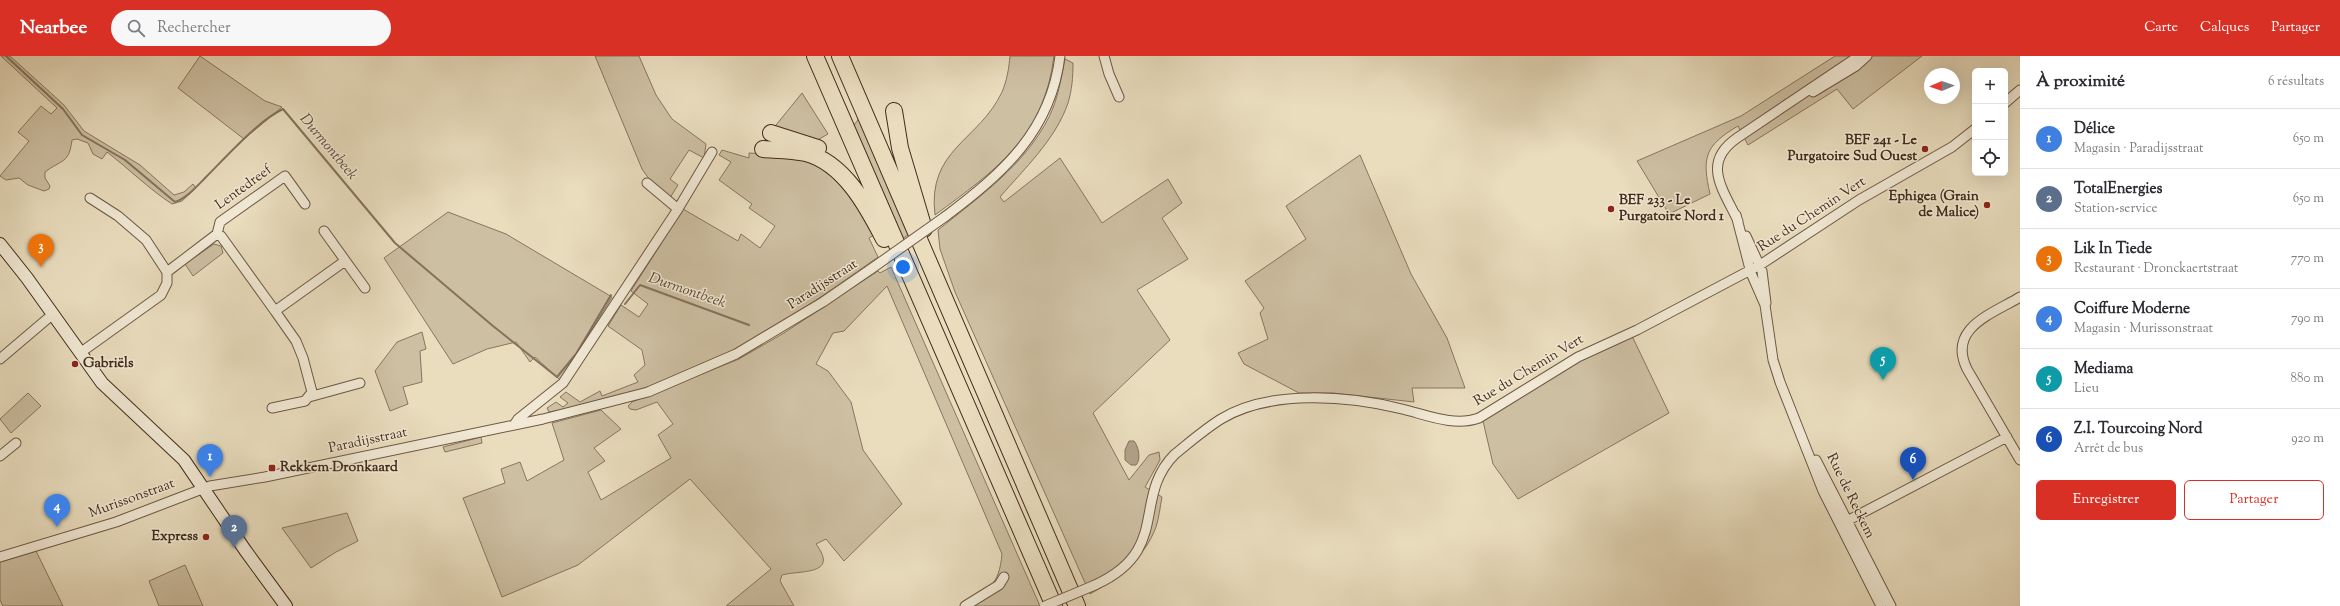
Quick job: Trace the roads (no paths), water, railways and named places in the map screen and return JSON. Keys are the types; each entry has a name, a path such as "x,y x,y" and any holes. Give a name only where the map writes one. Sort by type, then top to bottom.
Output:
{"highway":[{"path":"815,56 1054,606"},
{"path":"840,56 1077,606"},
{"path":"894,111 900,148 911,188 954,306 959,332"},
{"path":"770,134 810,144 838,162 853,179 880,222 905,281 929,319"},
{"path":"763,149 806,153 834,167 851,185 877,224 895,258"}],"main road":[{"path":"0,244 53,314 102,383 176,451 286,606"}],"street":[{"name":"Paradijsstraat","path":"203,488 594,408 648,392 694,374 736,354 772,334 871,270 946,216 996,176 1028,140 1045,112 1053,93 1060,56"},
{"path":"1104,56 1108,74 1119,97"},
{"path":"1736,215 1719,180 1717,165 1719,155 1734,140 1793,102 1819,82 1859,56"},
{"path":"1793,102 1824,86 1867,56"},
{"path":"2008,100 2020,90"},
{"name":"Rue du Chemin Vert","path":"1045,606 1095,585 1123,568 1140,548 1148,526 1156,485 1168,461 1175,454 1228,416 1249,408 1302,398 1372,402 1452,421 1474,420 1489,413 1578,357 1637,330 1760,265 1859,200 1952,147 1972,131"},
{"path":"514,425 518,419 563,383 678,209 712,152"},
{"name":"Lentedreef","path":"167,272 218,234 220,222 285,176 305,204"},
{"path":"647,183 678,209"},
{"path":"80,353 161,295 167,283 167,272 146,240 118,216 90,198"},
{"name":"Rue de Reckem","path":"1736,215 1760,265 1765,281 1767,316"},
{"name":"Rue de Reckem","path":"1736,215 1750,270 1763,300 1775,367 1786,397 1824,491 1891,606"},
{"path":"324,231 365,288"},
{"name":"Lentedreef","path":"218,234 221,236 296,341 303,358 312,392 309,397"},
{"path":"275,311 345,261"},
{"path":"2020,297 1973,325 1966,333 1962,348 1963,359 1967,369 2020,460"},
{"path":"0,359 53,314"},
{"path":"272,408 305,401 309,397 360,383"},
{"path":"1843,523 2006,437"},
{"path":"0,456 16,443"},
{"name":"Murissonstraat","path":"0,557 116,522 203,488"},
{"name":"Rue de Reckem","path":"1843,523 1882,606"},
{"path":"965,606 999,585 1004,578"}],"waterway":[{"name":"Durmontbeek","path":"6,56 63,109 82,135 125,160 175,202 184,198 192,191 253,130 283,109 395,243 493,326 557,377 576,354 611,295"},
{"name":"Durmontbeek","path":"625,304 640,285 749,325"}],"place":[{"name":"BEF 241 - Le Purgatoire Sud Ouest","path":"1925,149"},
{"name":"Ephigea (Grain de Malice)","path":"1987,205"},
{"name":"BEF 233 - Le Purgatoire Nord 1","path":"1611,209"},
{"name":"Lik In Tiede","path":"41,267"},
{"name":"Gabriëls","path":"75,364"},
{"name":"Mediama","path":"1883,380"},
{"name":"Rekkem Dronkaard","path":"272,468"},
{"name":"Délice","path":"210,477"},
{"name":"Z.I. Tourcoing Nord","path":"1913,480"},
{"name":"Coiffure Moderne","path":"57,527"},
{"name":"Express","path":"206,537"},
{"name":"TotalEnergies","path":"234,548"}]}
